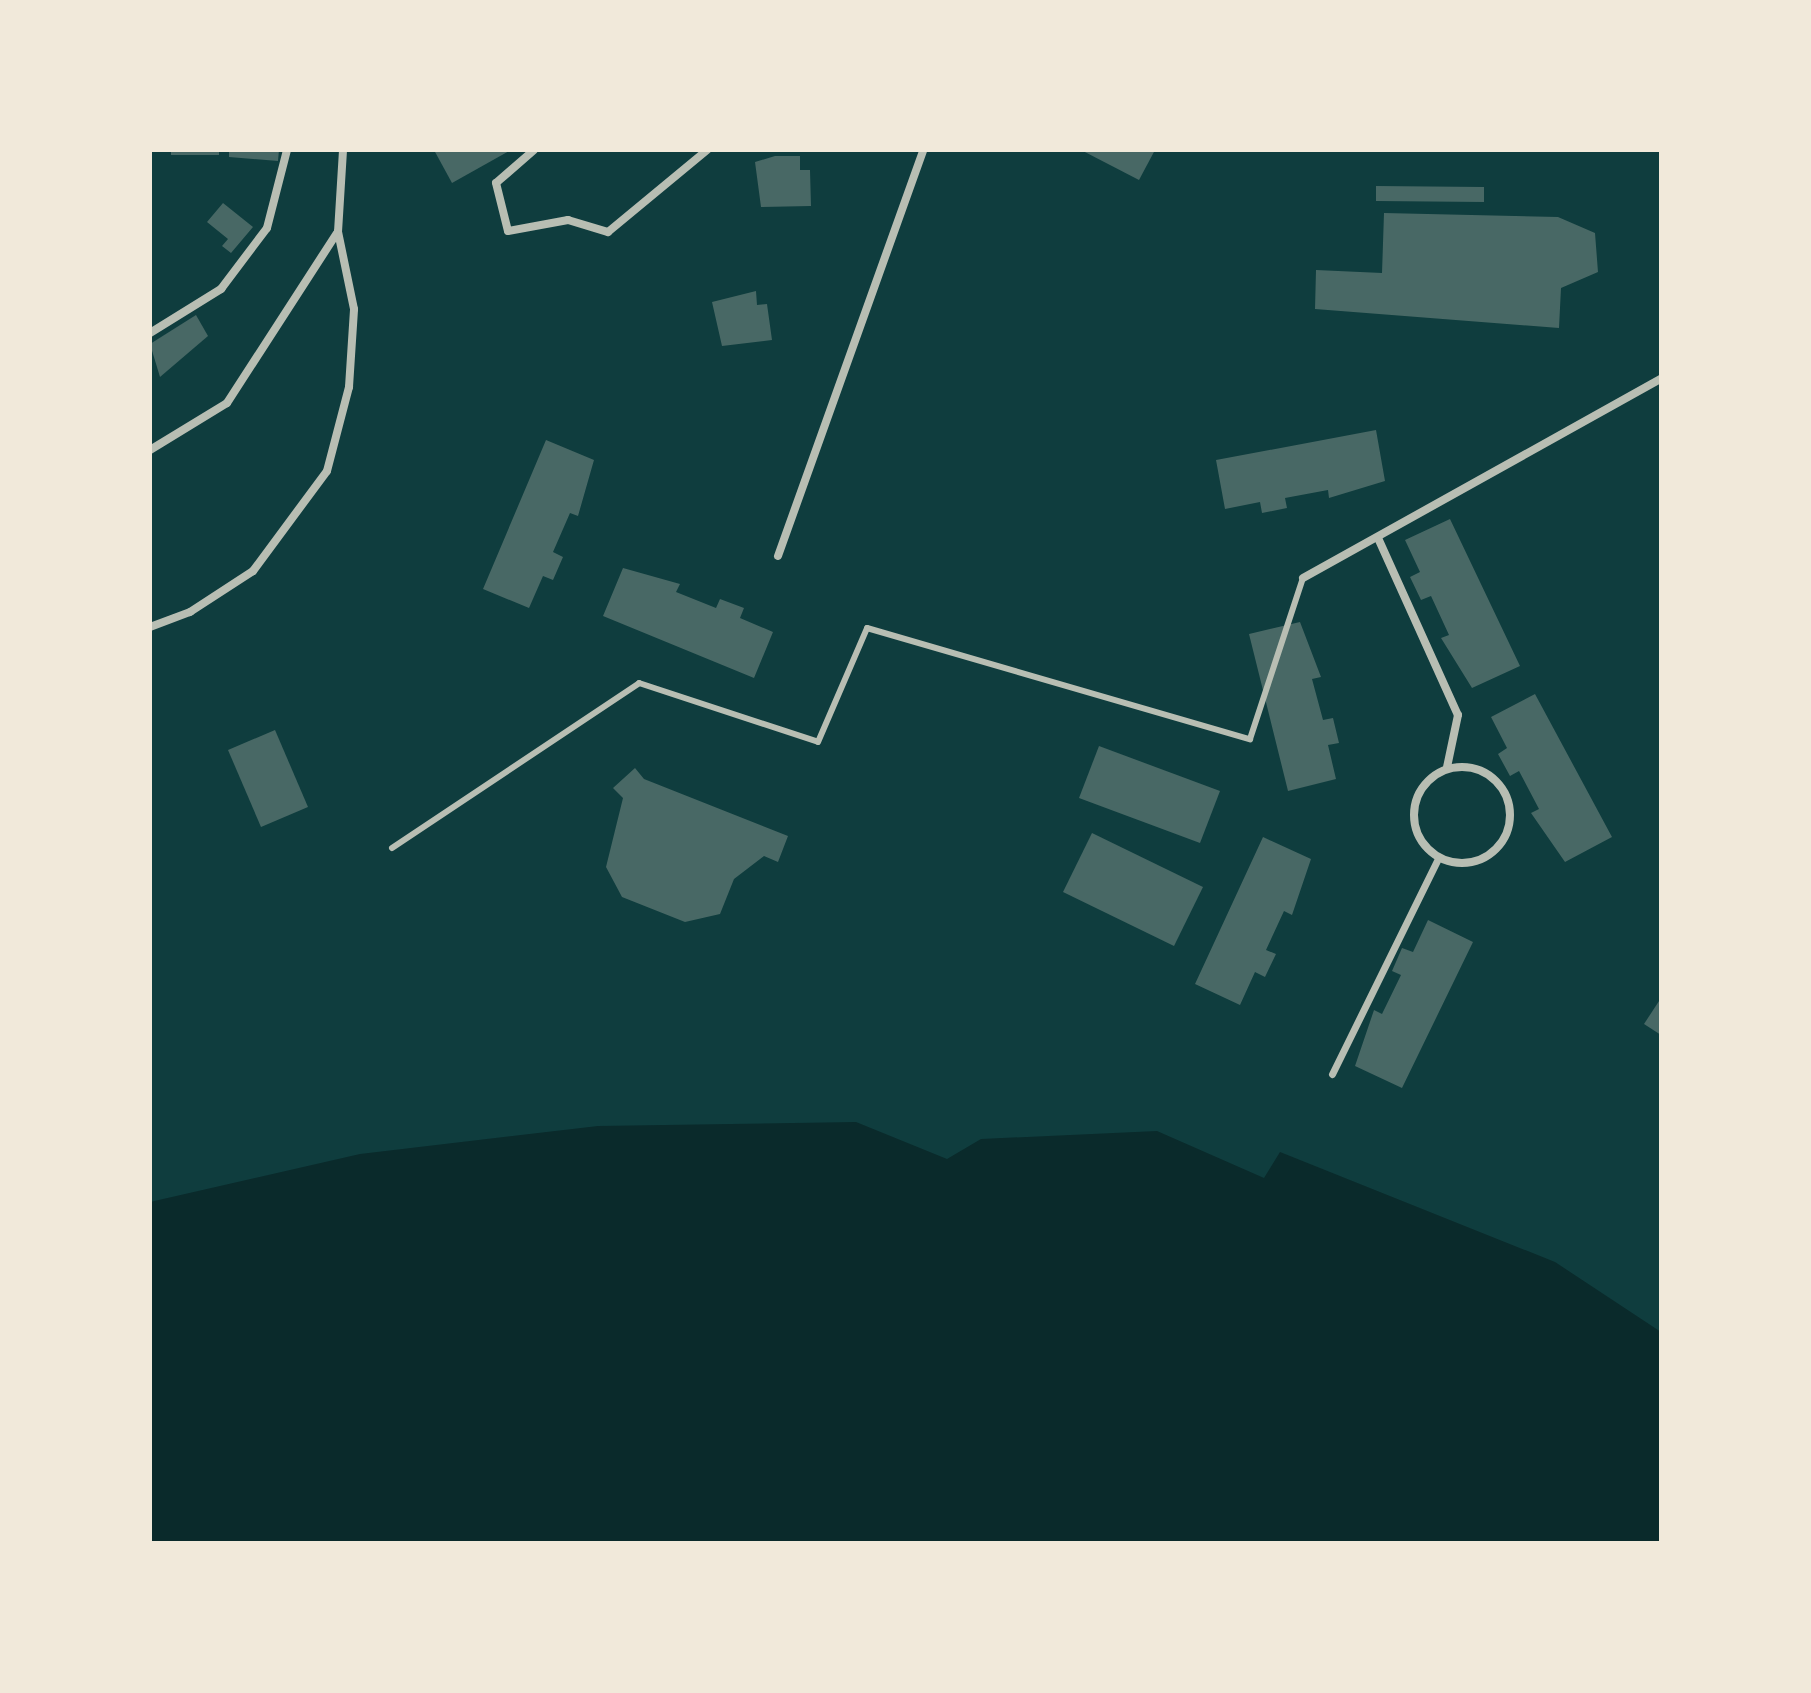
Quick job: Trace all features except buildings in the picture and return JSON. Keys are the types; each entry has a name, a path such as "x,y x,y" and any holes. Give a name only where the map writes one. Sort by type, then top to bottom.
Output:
{"street":[{"path":"150,333 221,289 267,228 287,150"},
{"path":"150,627 190,612 253,571 327,471 349,387 354,309 338,232 343,150"},
{"path":"534,150 496,183 508,231 568,220 608,232 707,150"},
{"path":"778,556 923,150"},
{"path":"150,450 227,403 338,232"},
{"path":"1303,578 1661,379"},
{"path":"1378,538 1458,715 1447,767 1417,791 1413,829 1438,859 1476,863 1506,839 1510,801 1486,771 1447,767"},
{"path":"1332,1074 1438,859"}],"lane":[{"path":"392,848 639,683 818,742 867,628 1250,739 1303,578"}],"water":[{"path":"856,1122 947,1159 981,1139 1157,1131 1264,1178 1280,1152 1555,1262 1661,1332 1661,1543 150,1543 150,1202 360,1154 598,1126"}]}
